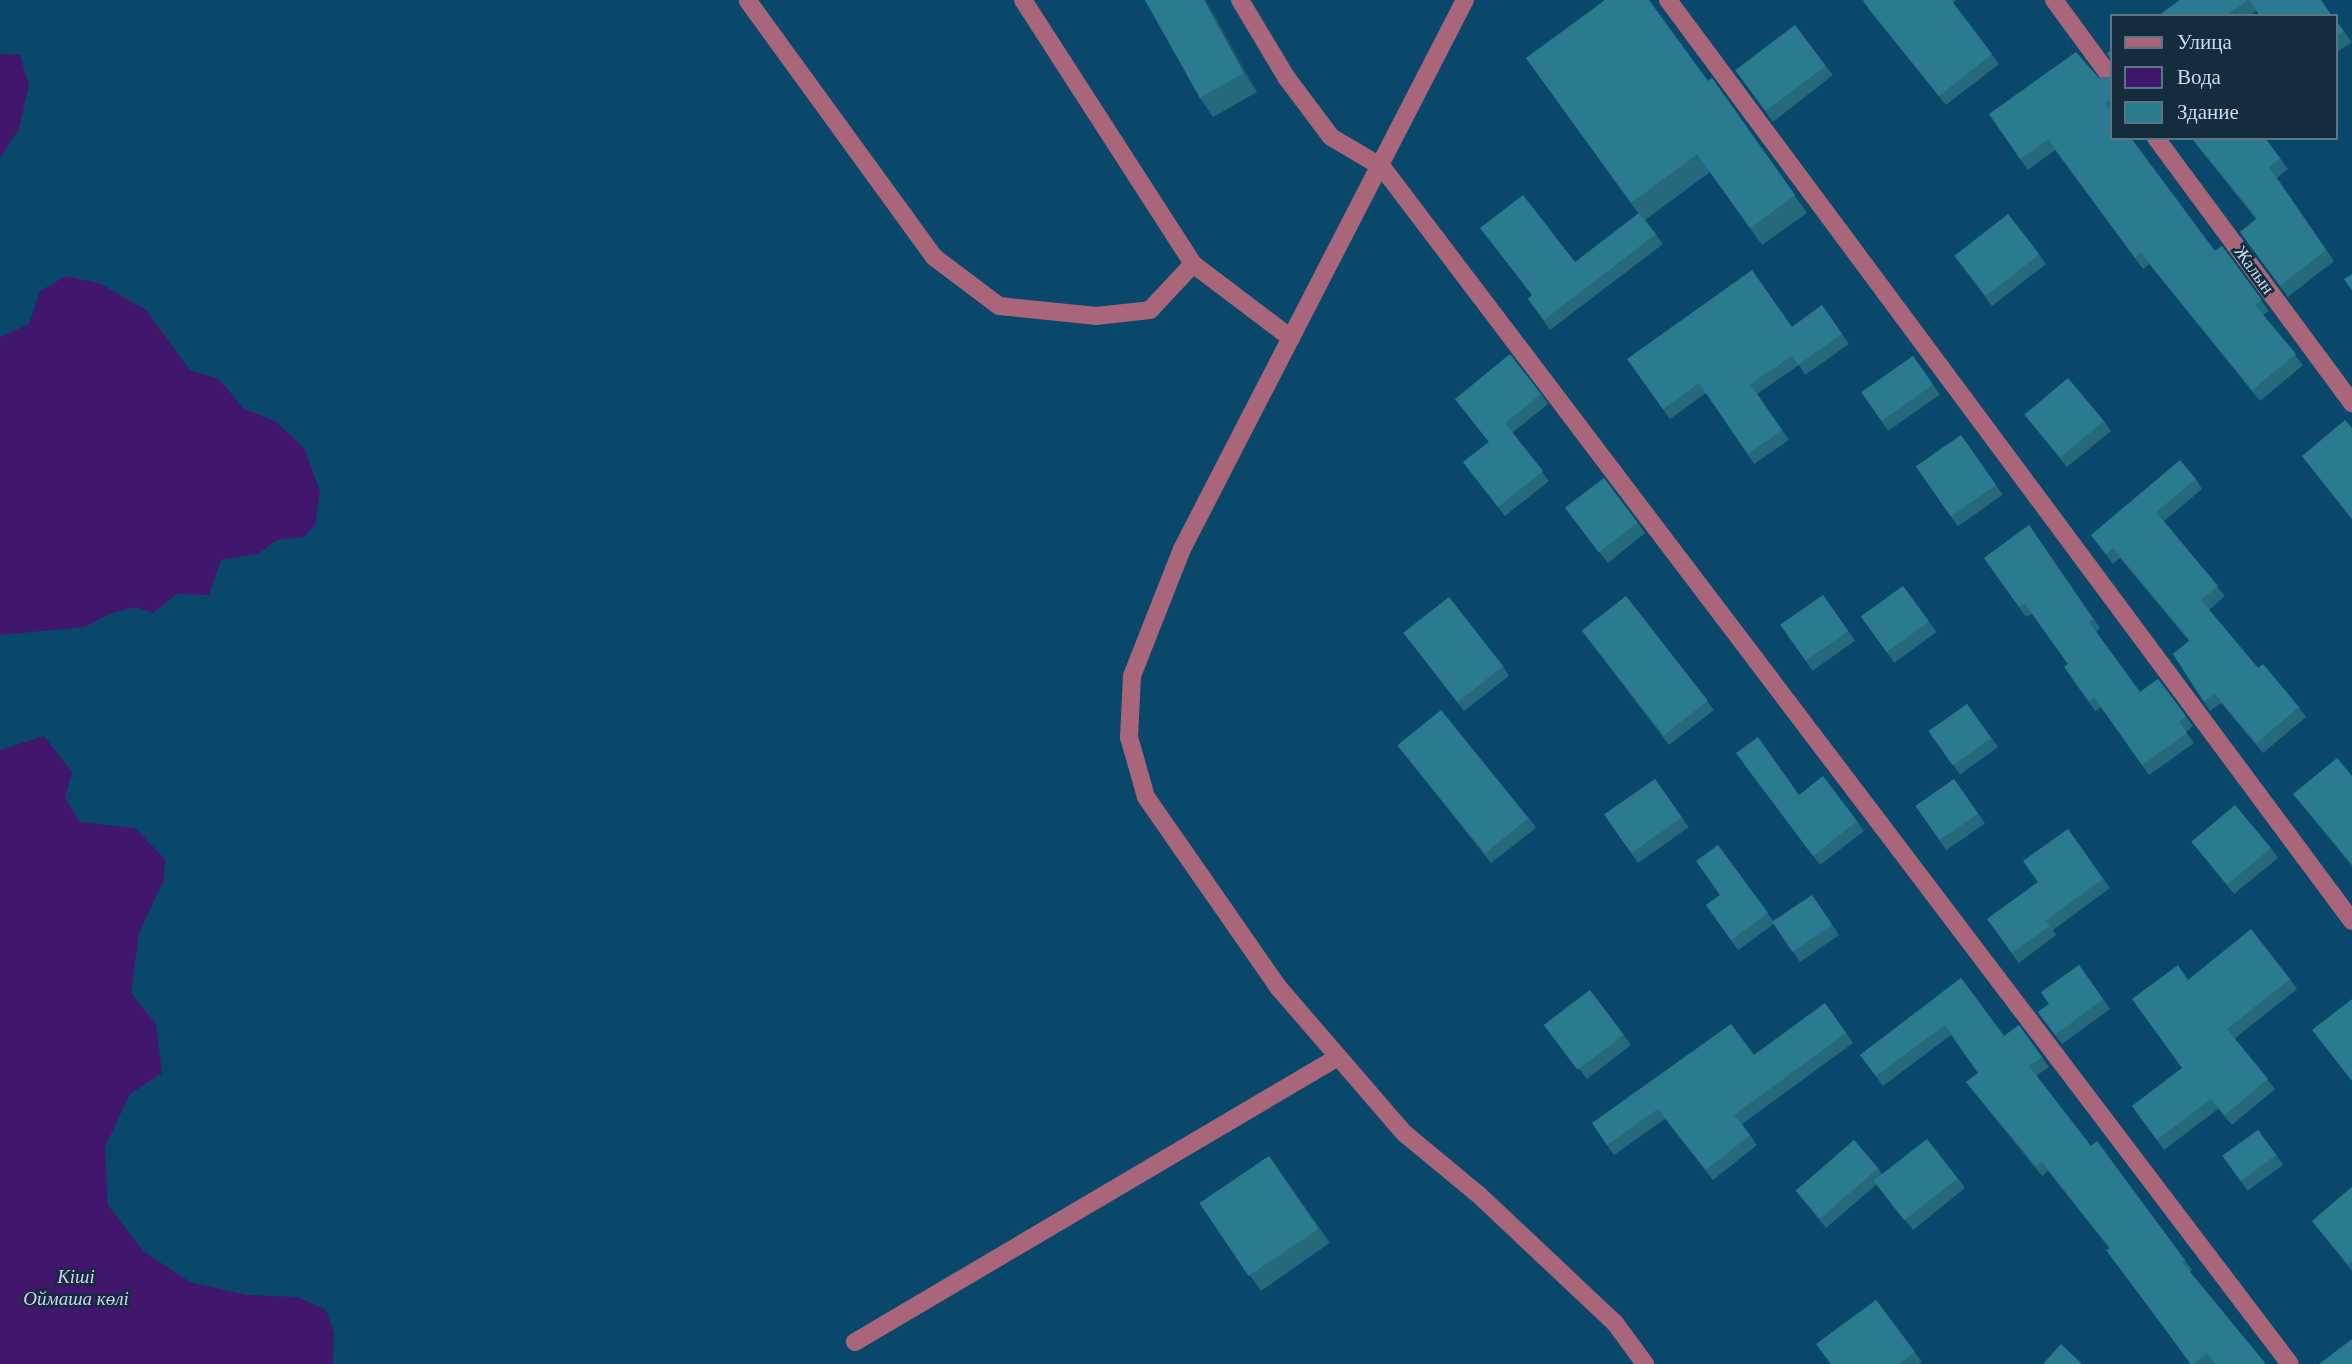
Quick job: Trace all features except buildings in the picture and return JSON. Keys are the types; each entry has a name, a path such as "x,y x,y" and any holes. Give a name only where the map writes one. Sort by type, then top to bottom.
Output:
{"street":[{"path":"1023,0 1193,264 1291,338"},
{"path":"1240,0 1286,78 1331,137 1382,167 2290,1364"},
{"path":"1465,0 1382,167 1182,550 1132,676 1129,737 1146,797 1278,987 1404,1133 1479,1195 1615,1323 1645,1364"},
{"path":"1668,0 2352,921"},
{"path":"2054,0 2110,76"},
{"path":"748,1 934,257 999,306 1096,316 1150,310 1193,264"},
{"name":"Жалын","path":"2157,140 2352,403"},
{"path":"855,1342 1338,1057"}],"water":[{"path":"0,54 20,55 29,85 19,129 0,158"},
{"path":"66,276 101,284 146,310 190,370 219,379 244,409 275,421 304,448 320,491 315,525 304,537 277,540 258,554 221,560 209,595 177,594 153,613 136,607 109,614 85,627 0,635 0,337 29,324 40,291"},
{"name":"Кіші Оймаша көлi","path":"44,736 72,772 65,798 80,822 135,828 165,859 164,880 139,933 131,993 156,1024 162,1073 130,1094 105,1147 108,1205 143,1251 190,1282 246,1295 298,1297 326,1310 334,1333 333,1364 0,1364 0,750"}]}
